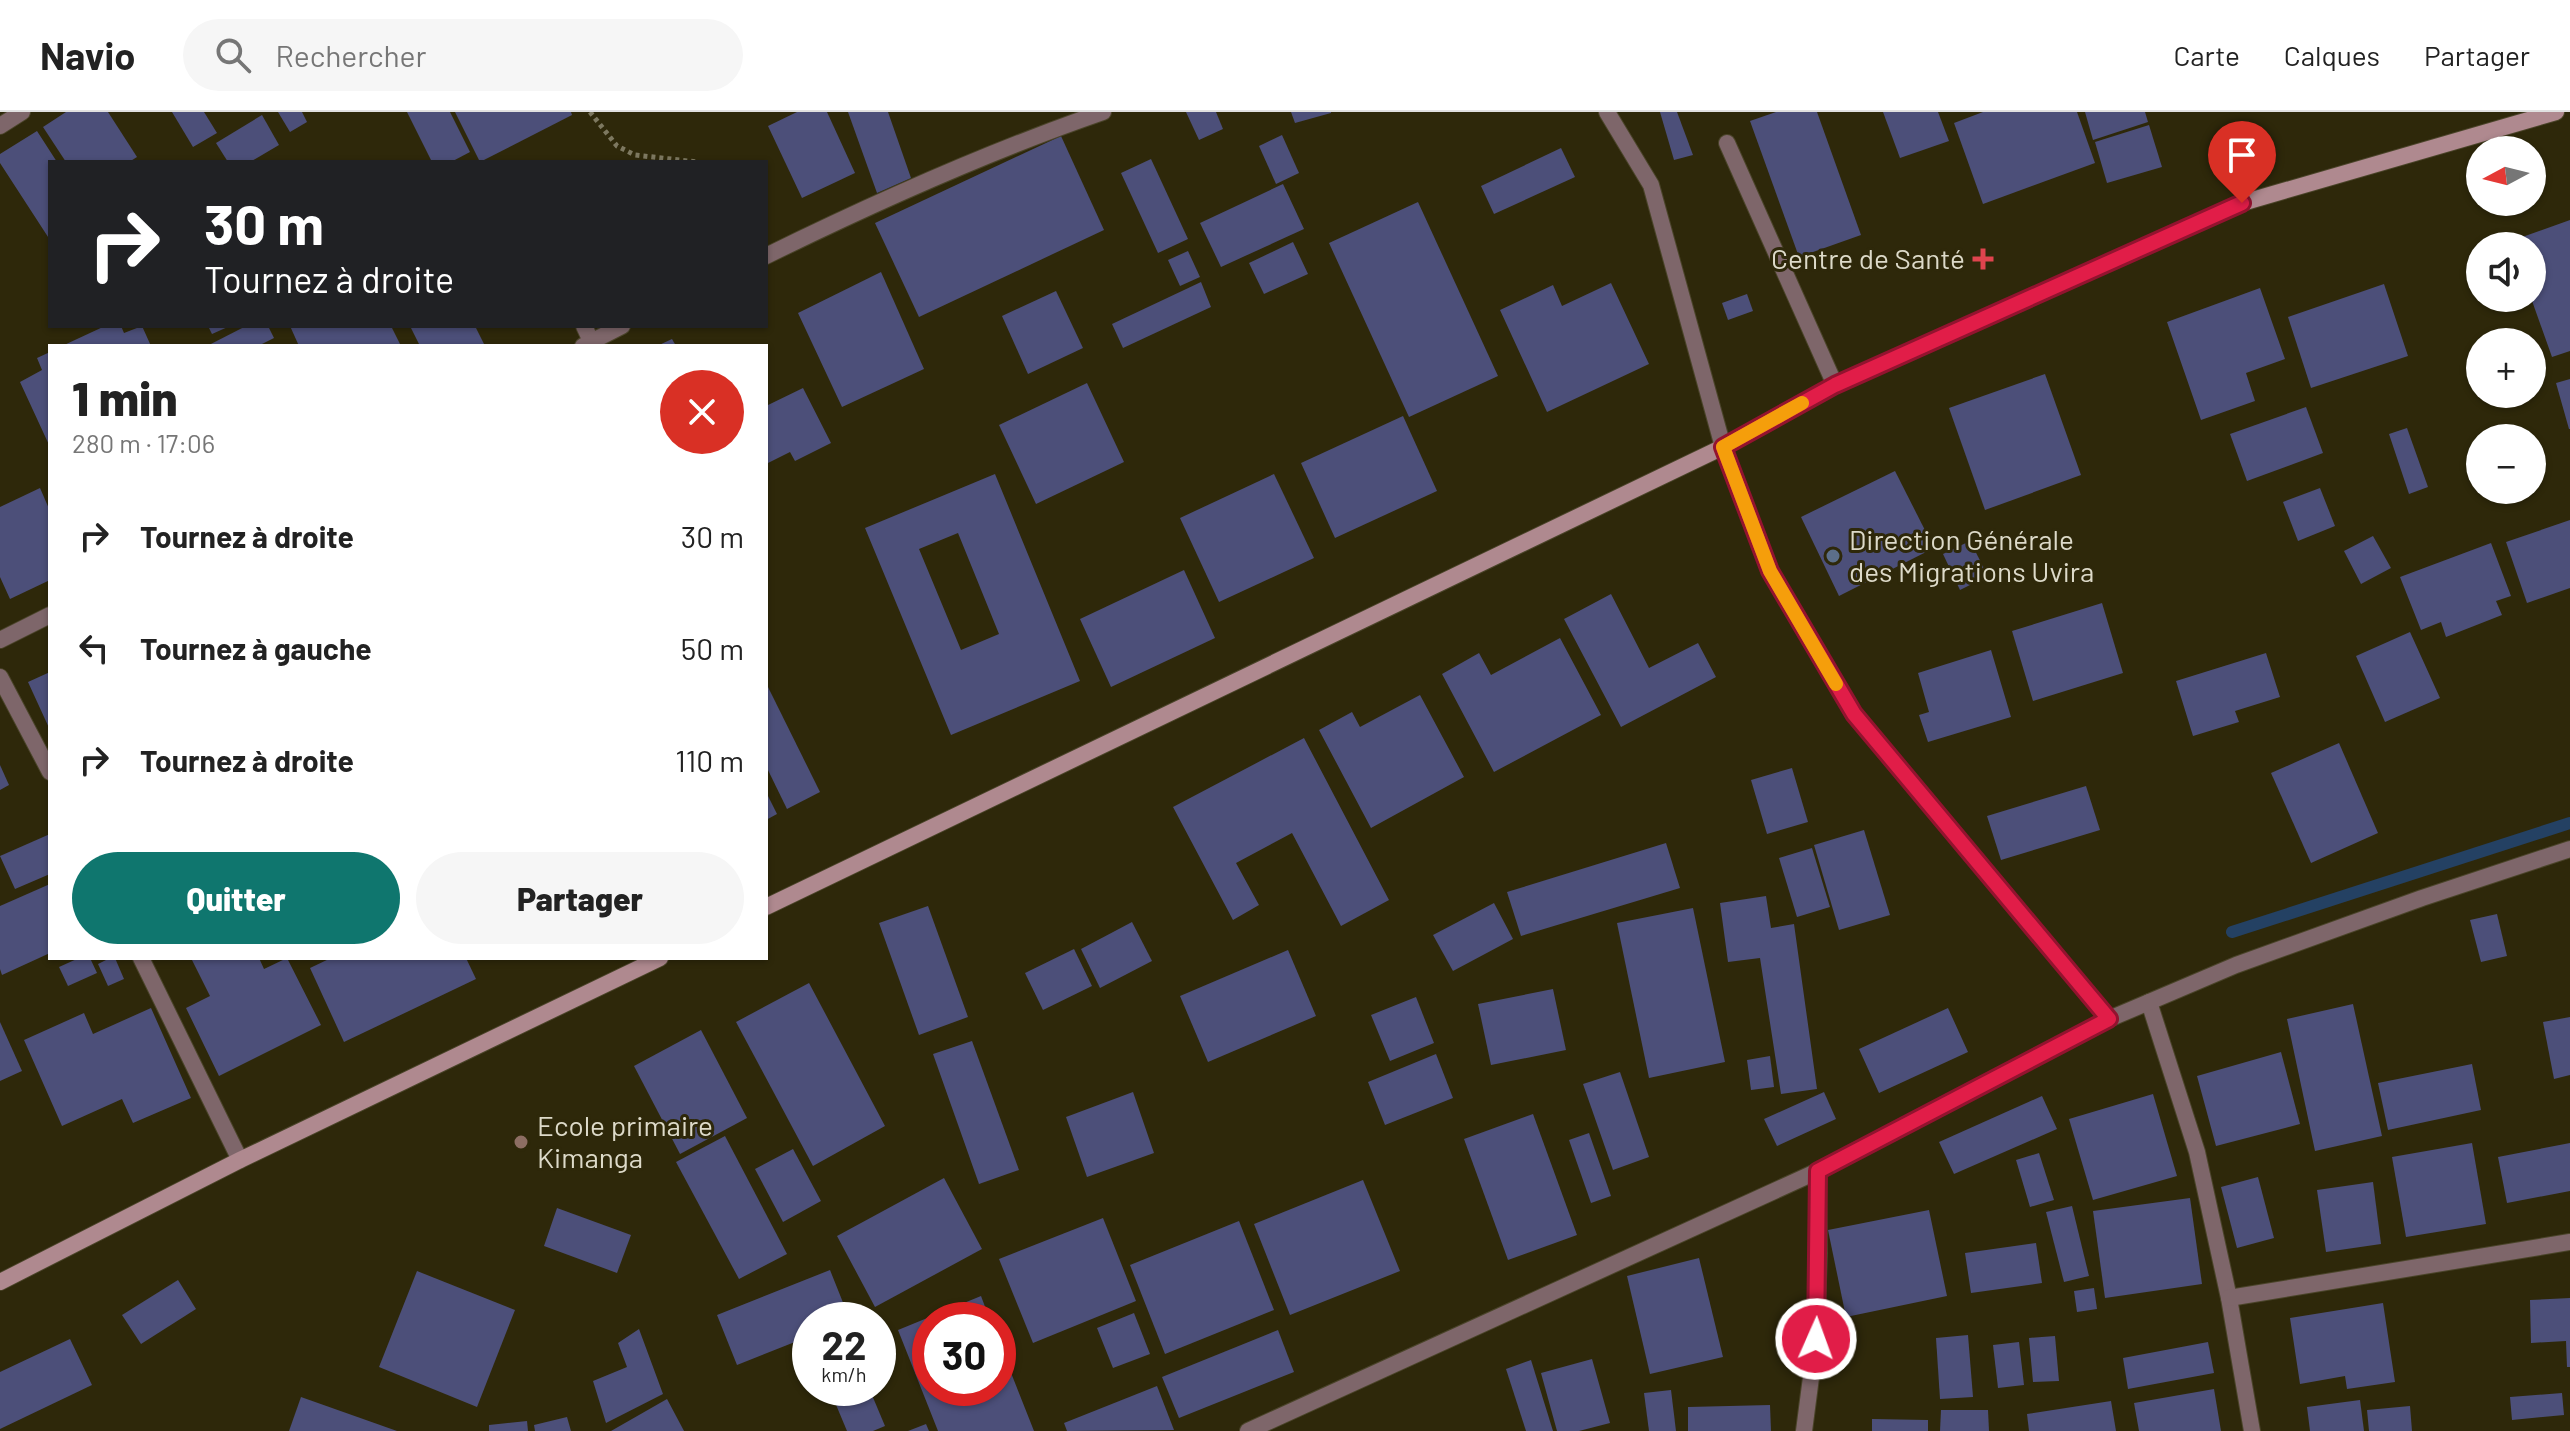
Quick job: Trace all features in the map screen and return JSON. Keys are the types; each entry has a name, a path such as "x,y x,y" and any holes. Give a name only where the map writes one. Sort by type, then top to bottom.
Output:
{"street":[{"path":"0,126 22,112"},
{"path":"768,255 878,201 1037,135 1103,112"},
{"path":"1607,112 1651,185 1723,447 1770,571 1854,714 2109,1019"},
{"path":"768,906 1723,447 1835,385 2242,203 2556,112"},
{"path":"1727,143 1835,385"},
{"path":"586,338 616,328"},
{"path":"0,640 48,616"},
{"path":"0,677 48,768"},
{"path":"1248,1431 1818,1171 2109,1019 2236,965 2570,849"},
{"path":"142,960 240,1160"},
{"path":"0,1282 240,1160 656,960"},
{"path":"2149,1002 2197,1152 2229,1298 2252,1431"},
{"path":"1804,1431 1816,1339 1818,1171"},
{"path":"2229,1298 2570,1242"}],"path":[{"path":"590,112 617,146 635,155 679,160"}],"building":[{"path":"66,112 108,112 137,157 132,160 65,160 43,127"},
{"path":"172,112 204,112 217,133 193,147"},
{"path":"278,112 302,112 307,122 290,132"},
{"path":"407,112 450,112 470,152 455,160 431,160"},
{"path":"455,112 571,112 572,115 479,160"},
{"path":"797,112 827,112 855,173 802,198 768,126"},
{"path":"848,112 888,112 911,178 877,193"},
{"path":"1186,112 1216,112 1223,129 1199,140"},
{"path":"1291,112 1331,112 1331,113 1295,123"},
{"path":"1660,112 1677,112 1693,155 1674,160"},
{"path":"1776,112 1817,112 1861,235 1799,257 1750,121"},
{"path":"1883,112 1938,112 1949,141 1900,158"},
{"path":"1983,112 2077,112 2095,163 1983,204 1954,123"},
{"path":"2085,112 2145,112 2148,122 2093,140"},
{"path":"262,115 279,145 253,160 227,160 216,143"},
{"path":"2149,125 2162,167 2107,183 2095,142"},
{"path":"37,131 56,160 48,160 48,237 0,163 0,154"},
{"path":"1282,135 1299,173 1276,184 1259,146"},
{"path":"1061,136 1104,230 919,317 875,223"},
{"path":"1561,148 1575,177 1494,214 1481,186"},
{"path":"1151,159 1188,239 1158,253 1121,173"},
{"path":"1283,184 1304,229 1221,267 1200,223"},
{"path":"1418,202 1498,376 1409,417 1329,243"},
{"path":"2570,220 2570,351 2552,357 2546,340 2546,328 2542,328 2536,312 2546,312 2546,232 2536,232"},
{"path":"1293,242 1308,274 1264,294 1249,263"},
{"path":"1188,251 1200,277 1180,286 1168,260"},
{"path":"881,272 924,369 842,407 798,313"},
{"path":"1201,282 1211,307 1123,348 1112,324"},
{"path":"1611,283 1649,364 1547,412 1500,310 1553,285 1562,306"},
{"path":"2384,284 2408,356 2311,388 2288,317"},
{"path":"2260,288 2285,359 2246,373 2255,401 2201,420 2167,322"},
{"path":"1056,291 1083,348 1028,374 1002,316"},
{"path":"1747,294 1753,311 1728,320 1722,303"},
{"path":"101,328 122,328 124,333 143,328 150,344 66,344"},
{"path":"209,328 226,328 212,334"},
{"path":"242,328 269,328 274,338 262,344 211,344"},
{"path":"291,328 392,328 400,344 298,344"},
{"path":"411,328 476,328 484,344 419,344"},
{"path":"48,353 48,443 20,382 42,370 37,358"},
{"path":"2045,374 2081,475 1985,510 1949,408"},
{"path":"2570,379 2570,429 2569,429 2556,383"},
{"path":"1087,383 1124,462 1036,504 999,425"},
{"path":"803,388 831,443 795,461 790,452 768,463 768,405"},
{"path":"2306,407 2323,453 2247,481 2230,434"},
{"path":"1403,416 1437,491 1335,538 1301,463"},
{"path":"2407,428 2428,487 2409,494 2389,434"},
{"path":"1895,471 1934,548 1839,596 1801,517"},
{"path":"995,474 1080,681 951,735 865,528","holes":["958,533 999,634 961,650 919,549"]},
{"path":"1274,474 1314,558 1219,602 1180,518"},
{"path":"40,488 48,506 48,581 10,599 0,577 0,507"},
{"path":"2320,488 2335,526 2298,541 2283,502"},
{"path":"2570,520 2570,588 2527,603 2506,542"},
{"path":"2373,536 2391,568 2361,584 2344,551"},
{"path":"1970,541 1988,576 1960,590 1943,554"},
{"path":"2491,543 2511,596 2496,601 2502,615 2446,637 2441,622 2421,630 2400,577"},
{"path":"1184,570 1215,638 1111,687 1080,619"},
{"path":"1611,594 1649,668 1698,643 1716,677 1621,727 1564,619"},
{"path":"2102,603 2123,673 2033,701 2012,631"},
{"path":"2410,632 2440,698 2385,722 2356,656"},
{"path":"1560,638 1601,715 1494,772 1442,674 1479,653 1491,675"},
{"path":"1991,650 2011,717 1928,742 1919,715 1929,712 1918,673"},
{"path":"2266,653 2280,697 2235,711 2239,722 2193,736 2176,681"},
{"path":"48,673 48,726 28,682"},
{"path":"768,687 820,792 787,809 768,770"},
{"path":"1420,695 1464,777 1371,828 1319,730 1352,712 1360,727"},
{"path":"1304,738 1389,900 1341,926 1292,833 1236,863 1259,905 1233,920 1173,807"},
{"path":"2339,743 2378,833 2311,863 2271,773"},
{"path":"0,765 9,785 0,790"},
{"path":"1792,768 1808,822 1767,834 1751,780"},
{"path":"2086,786 2100,830 2001,860 1987,816"},
{"path":"768,796 777,814 768,819"},
{"path":"1864,830 1890,915 1839,930 1814,845"},
{"path":"48,835 48,875 15,889 0,856"},
{"path":"1666,843 1680,888 1521,936 1507,892"},
{"path":"1812,848 1830,907 1797,917 1779,858"},
{"path":"48,885 48,954 2,975 0,969 0,906"},
{"path":"1766,896 1771,928 1794,924 1817,1089 1781,1094 1760,958 1728,962 1720,903"},
{"path":"1494,903 1513,939 1453,971 1433,935"},
{"path":"928,906 968,1017 919,1035 879,923"},
{"path":"1693,908 1725,1062 1649,1078 1617,923"},
{"path":"2497,914 2507,956 2481,962 2470,920"},
{"path":"1132,922 1152,961 1100,988 1081,949"},
{"path":"1074,949 1092,986 1043,1010 1025,973"},
{"path":"1288,950 1316,1016 1208,1062 1180,996"},
{"path":"75,960 91,960 97,973 68,986 59,967"},
{"path":"116,960 124,979 108,986 98,964"},
{"path":"192,960 260,960 264,969 288,960 321,1025 219,1076 186,1008 210,996"},
{"path":"327,960 467,960 476,979 344,1042 310,968"},
{"path":"809,983 885,1126 813,1166 736,1022"},
{"path":"1553,989 1566,1050 1491,1065 1478,1004"},
{"path":"1416,997 1434,1043 1390,1061 1371,1015"},
{"path":"2353,1004 2382,1136 2315,1151 2287,1019"},
{"path":"151,1008 191,1098 133,1123 122,1099 62,1126 24,1040 84,1013 93,1034"},
{"path":"1948,1008 1968,1052 1879,1093 1859,1049"},
{"path":"2570,1017 2570,1075 2554,1079 2543,1022"},
{"path":"0,1022 22,1071 0,1081"},
{"path":"701,1030 747,1118 680,1154 634,1066"},
{"path":"972,1041 1019,1170 979,1184 933,1054"},
{"path":"2281,1052 2300,1124 2216,1146 2197,1076"},
{"path":"1436,1054 1453,1098 1385,1125 1368,1082"},
{"path":"1770,1056 1774,1087 1751,1090 1747,1060"},
{"path":"2472,1064 2481,1110 2388,1130 2378,1083"},
{"path":"1620,1072 1649,1157 1613,1170 1583,1084"},
{"path":"1133,1092 1154,1153 1087,1177 1066,1117"},
{"path":"1824,1092 1836,1119 1777,1146 1764,1119"},
{"path":"2153,1094 2177,1176 2093,1200 2069,1119"},
{"path":"2042,1096 2057,1129 1954,1174 1939,1142"},
{"path":"1533,1114 1577,1235 1508,1260 1464,1139"},
{"path":"1589,1133 1611,1196 1591,1203 1569,1140"},
{"path":"725,1136 787,1254 739,1279 676,1162"},
{"path":"2472,1143 2486,1224 2406,1237 2392,1157"},
{"path":"2570,1143 2570,1191 2507,1203 2498,1157"},
{"path":"793,1149 821,1201 783,1222 755,1169"},
{"path":"2039,1153 2054,1200 2030,1207 2016,1160"},
{"path":"2258,1177 2274,1238 2237,1248 2221,1187"},
{"path":"944,1178 982,1249 884,1302 872,1302 837,1236"},
{"path":"1363,1180 1400,1271 1290,1315 1254,1224"},
{"path":"2373,1182 2381,1244 2326,1252 2317,1190"},
{"path":"2190,1198 2202,1284 2105,1298 2093,1211"},
{"path":"2072,1206 2089,1276 2064,1282 2046,1212"},
{"path":"557,1208 631,1235 617,1273 544,1246"},
{"path":"1929,1210 1947,1296 1846,1317 1828,1230"},
{"path":"1103,1218 1136,1301 1033,1343 999,1259"},
{"path":"1239,1221 1274,1310 1165,1354 1130,1265"},
{"path":"2036,1243 2042,1283 1971,1293 1965,1253"},
{"path":"1699,1258 1723,1357 1650,1374 1627,1276"},
{"path":"830,1270 843,1302 792,1302 792,1343 737,1365 717,1315"},
{"path":"417,1271 515,1310 477,1407 379,1367"},
{"path":"178,1280 196,1309 141,1344 122,1315"},
{"path":"2094,1288 2097,1309 2077,1312 2074,1291"},
{"path":"981,1296 983,1302 966,1302"},
{"path":"2570,1298 2570,1367 2567,1367 2566,1341 2531,1343 2530,1300"},
{"path":"2383,1303 2395,1382 2347,1389 2345,1376 2300,1384 2290,1318"},
{"path":"1134,1313 1150,1354 1113,1368 1097,1328"},
{"path":"912,1324 912,1365 898,1330"},
{"path":"639,1329 663,1394 606,1423 593,1381 627,1367 618,1343"},
{"path":"1278,1330 1294,1372 1179,1418 1162,1377"},
{"path":"1968,1335 1973,1397 1940,1399 1936,1338"},
{"path":"2055,1336 2059,1381 2033,1382 2029,1338"},
{"path":"70,1339 92,1385 0,1429 0,1372"},
{"path":"2019,1342 2024,1385 1998,1388 1993,1345"},
{"path":"2208,1342 2214,1373 2128,1389 2123,1358"},
{"path":"1592,1359 1610,1423 1579,1431 1557,1431 1541,1373"},
{"path":"1531,1360 1553,1431 1526,1431 1506,1369"},
{"path":"1016,1386 1034,1431 938,1431 928,1406 1016,1406"},
{"path":"1157,1386 1174,1430 1067,1431 1064,1423"},
{"path":"2214,1389 2221,1431 2139,1431 2134,1403"},
{"path":"1671,1390 1676,1431 1649,1431 1644,1393"},
{"path":"2562,1393 2564,1415 2512,1420 2510,1397"},
{"path":"301,1397 397,1431 289,1431"},
{"path":"667,1399 684,1431 611,1431"},
{"path":"2360,1400 2364,1431 2310,1431 2307,1407"},
{"path":"2111,1401 2116,1431 2029,1431 2027,1414"},
{"path":"1770,1405 1771,1431 1688,1431 1688,1407"},
{"path":"837,1406 877,1406 885,1426 873,1431 847,1431"},
{"path":"2410,1406 2412,1431 2369,1431 2367,1410"},
{"path":"1941,1410 1988,1410 1989,1431 1940,1431"},
{"path":"567,1417 571,1431 535,1431 534,1425"},
{"path":"1872,1419 1928,1420 1928,1431 1872,1431"},
{"path":"527,1421 528,1431 489,1431 489,1425"},
{"path":"926,1424 929,1431 908,1431"}],"waterway":[{"path":"2232,932 2570,823"}],"slow traffic":[{"path":"1802,403 1723,447 1770,571 1836,684"}],"place":[{"name":"Centre de Santé","path":"1983,259"},
{"name":"Direction Générale des Migrations Uvira","path":"1833,556"},
{"name":"Ecole primaire Kimanga","path":"521,1142"}],"route":[{"path":"1816,1339 1818,1171 2109,1019 1854,714 1770,571 1723,447 1835,385 2242,203"}]}
